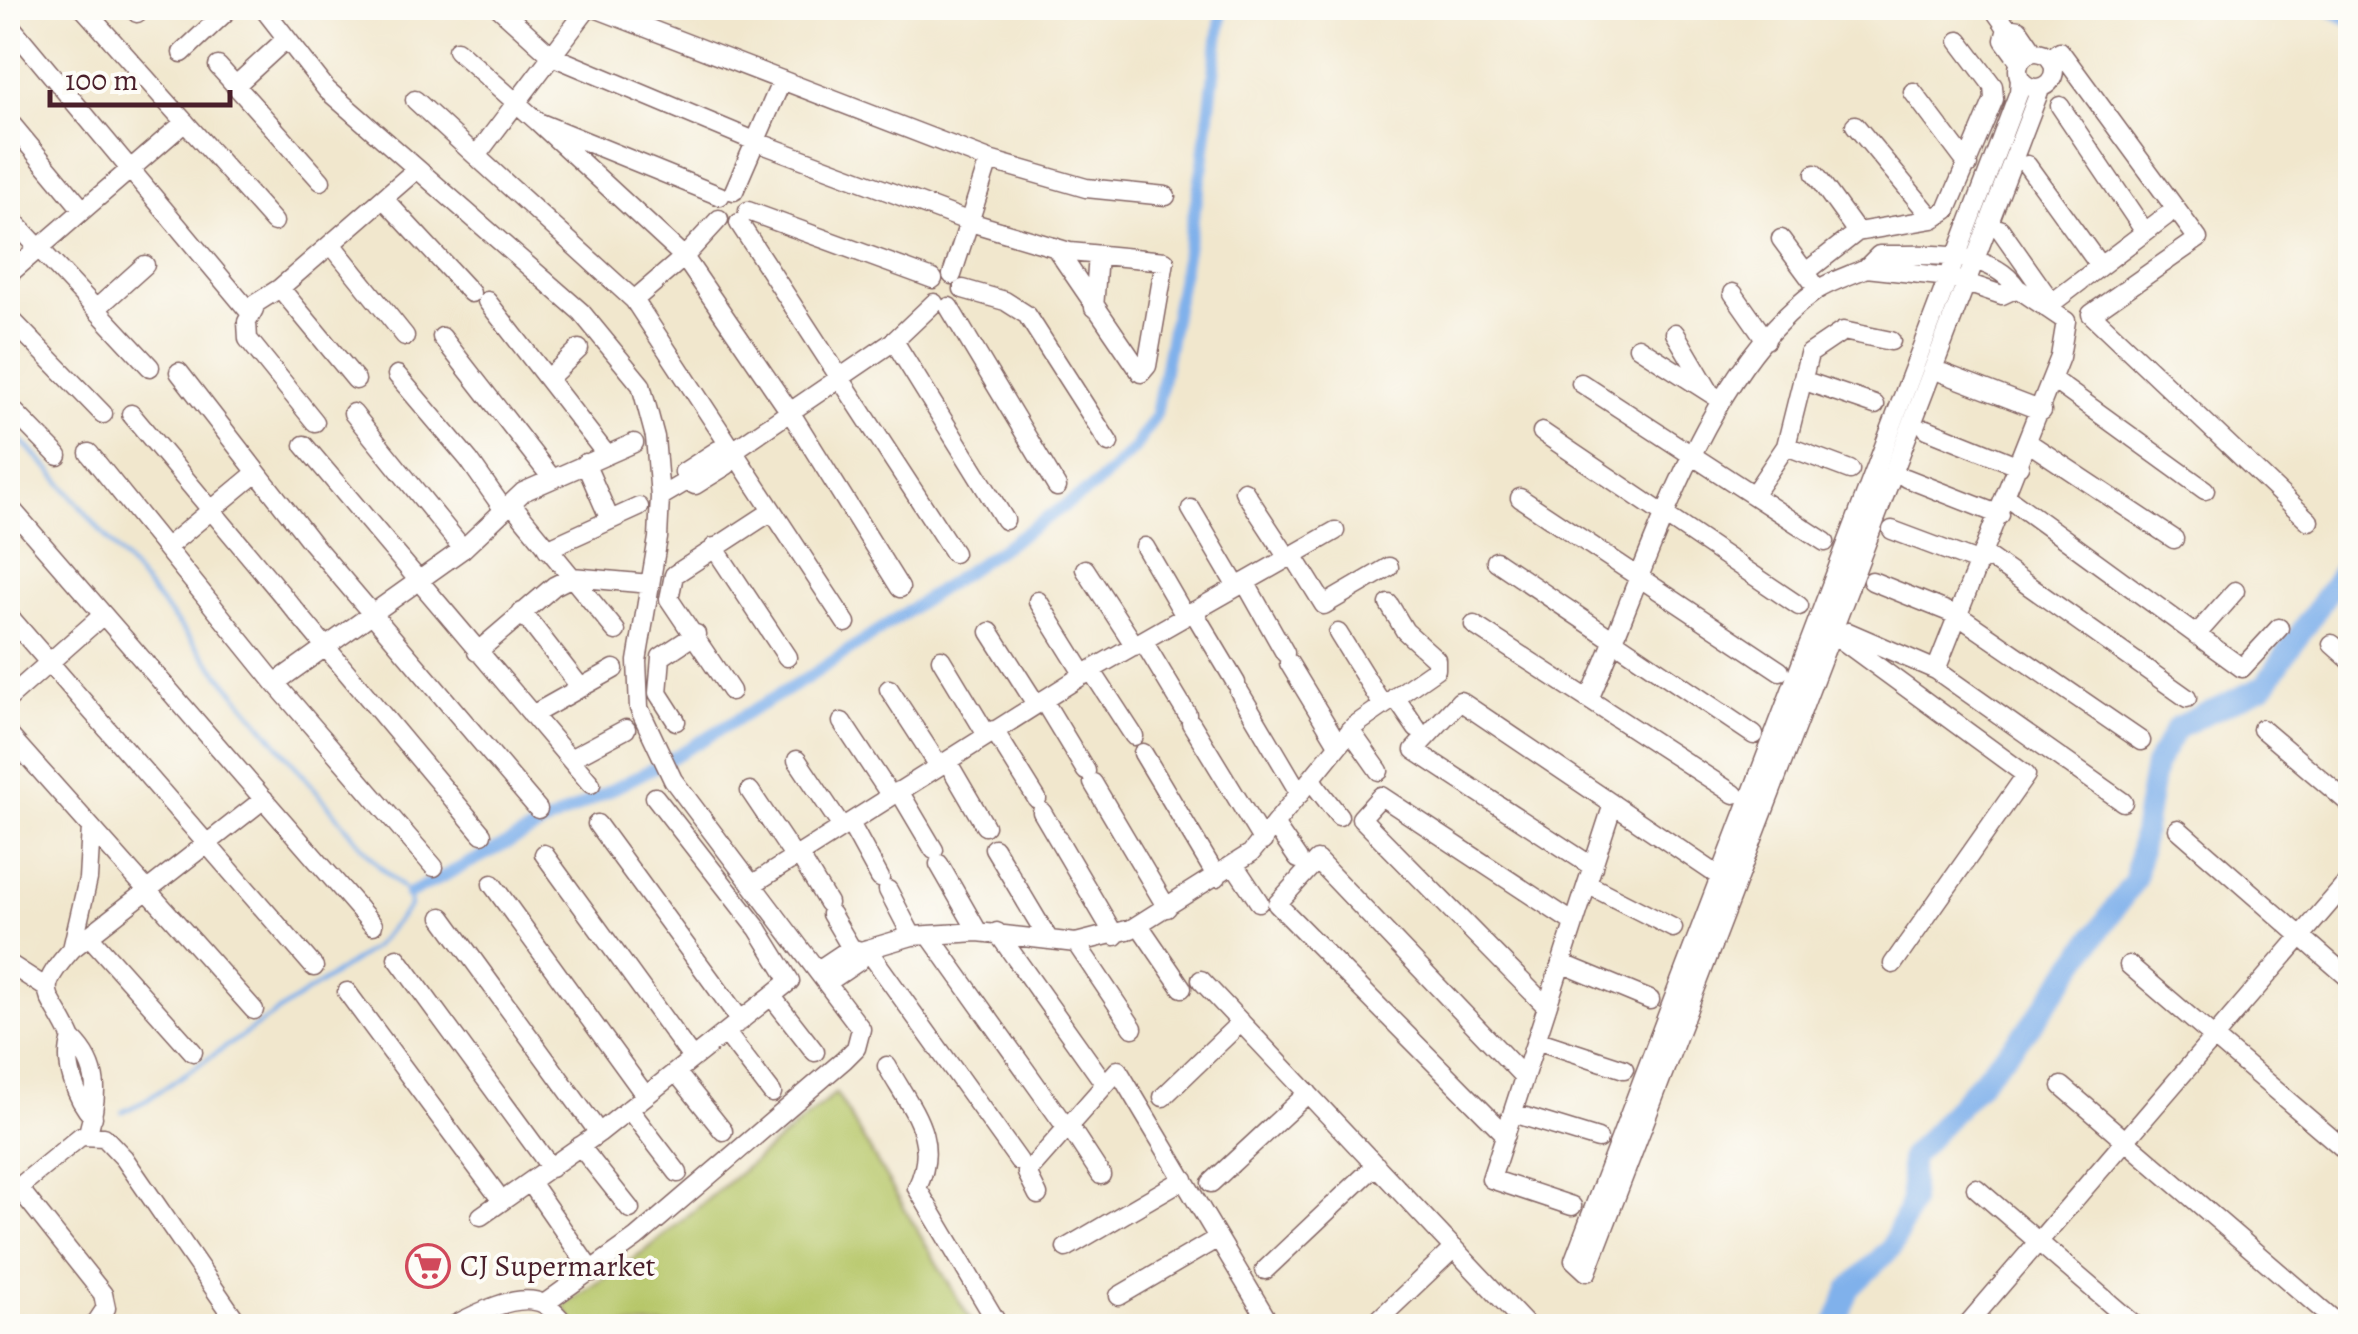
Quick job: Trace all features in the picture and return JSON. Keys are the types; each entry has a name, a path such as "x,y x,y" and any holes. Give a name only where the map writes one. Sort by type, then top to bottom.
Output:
{"street":[{"path":"83,8 274,222"},
{"path":"182,54 230,8"},
{"path":"263,8 328,90 501,239 615,349 641,385 650,412 660,496 636,688 654,746 674,780 861,1029 856,1048 592,1272 544,1304 515,1302 453,1326"},
{"path":"498,8 552,56 758,142 970,222 1055,247 1165,260 1146,366 1141,373 1055,247"},
{"path":"476,156 592,8 989,160 1086,188 1166,196"},
{"path":"1964,258 2041,87 2053,75 2031,63 2004,40 2007,28 1994,8"},
{"path":"8,23 240,301 254,308"},
{"path":"235,86 286,38"},
{"path":"1806,272 1857,232 1933,219 1947,210 1994,99 1993,86 1959,42"},
{"path":"456,50 684,258 792,414 900,588"},
{"path":"1869,508 1840,633 1586,1272 1574,1260 1720,876 1869,508 1956,280 2031,63 2060,51 2198,239 2092,314 2309,521"},
{"path":"2031,63 2029,87 2041,87"},
{"path":"218,66 321,181"},
{"path":"719,219 714,205 727,194 758,142 782,80"},
{"path":"1913,92 1968,164"},
{"path":"415,100 634,300 730,454 846,623"},
{"path":"2060,106 2145,232"},
{"path":"8,120 83,210"},
{"path":"8,275 185,122"},
{"path":"538,122 746,200 743,217 840,381 954,554"},
{"path":"1855,125 1933,219"},
{"path":"582,165 600,144"},
{"path":"730,454 840,381 941,305 958,302 950,281 989,160"},
{"path":"2027,165 2100,266"},
{"path":"314,422 248,338 247,322 254,308 417,169"},
{"path":"1815,174 1857,232"},
{"path":"384,199 479,297 549,378 606,454"},
{"path":"8,215 150,367"},
{"path":"2050,305 2166,216"},
{"path":"634,300 684,258 719,219 743,217 1005,301 1026,315 1109,443"},
{"path":"1936,670 2042,411 2066,321 2050,305 2000,229"},
{"path":"1781,239 1818,290"},
{"path":"331,244 405,336"},
{"path":"1094,308 1098,255"},
{"path":"1588,699 1716,397 1766,340 1818,290 1866,268 1879,255 1964,258 2007,274 2017,288 2050,305"},
{"path":"96,309 145,264"},
{"path":"1866,268 1956,280 2002,295 2017,288"},
{"path":"950,281 928,294 941,305 1057,487"},
{"path":"280,288 356,380"},
{"path":"1733,293 1766,340"},
{"path":"8,316 103,414"},
{"path":"1753,495 1786,446 1808,354 1843,331 1891,342"},
{"path":"1675,332 1716,397"},
{"path":"442,337 551,477"},
{"path":"894,342 1005,520"},
{"path":"1638,347 1716,397"},
{"path":"549,378 579,349"},
{"path":"179,372 369,612 538,809"},
{"path":"1943,373 2042,411"},
{"path":"397,375 616,630"},
{"path":"1802,380 1875,405"},
{"path":"2053,380 2205,490"},
{"path":"1582,382 1826,542"},
{"path":"8,405 58,456"},
{"path":"354,413 463,549"},
{"path":"131,414 482,834"},
{"path":"1927,429 2020,466"},
{"path":"1542,432 1799,606"},
{"path":"2029,443 2174,539"},
{"path":"275,683 369,612 463,549 507,507 551,477 634,444"},
{"path":"304,445 591,784"},
{"path":"1786,446 1850,470"},
{"path":"660,496 686,481 684,472 718,450 730,454"},
{"path":"89,453 275,683 434,867"},
{"path":"585,463 610,520"},
{"path":"168,547 256,473"},
{"path":"1906,478 2004,506 2242,668 2279,628"},
{"path":"1244,491 1389,701 1417,728"},
{"path":"1520,498 1780,671"},
{"path":"8,505 373,925"},
{"path":"546,548 639,508"},
{"path":"1191,509 1287,658 1344,737 1379,771"},
{"path":"731,691 669,599 674,575 772,511"},
{"path":"753,884 1087,673 1335,530"},
{"path":"1892,530 1982,558 2188,698"},
{"path":"714,547 787,657"},
{"path":"1144,548 1305,787 1339,816"},
{"path":"1496,562 1754,735"},
{"path":"1324,605 1389,567"},
{"path":"1086,569 1189,718 1262,841"},
{"path":"477,652 522,612 572,577 650,584"},
{"path":"1872,581 1959,616 2141,741"},
{"path":"2196,635 2236,591"},
{"path":"1038,601 1134,736"},
{"path":"823,976 860,950 921,936 998,932 1076,943 1115,936 1235,866 1276,827 1344,737 1438,663 1405,630 1389,604"},
{"path":"522,612 580,688"},
{"path":"8,615 314,968"},
{"path":"8,699 103,615"},
{"path":"1474,625 1734,794"},
{"path":"990,632 1090,777 1167,908"},
{"path":"1840,633 1936,670 2122,802"},
{"path":"1840,633 2026,776 1893,964"},
{"path":"676,721 658,693 661,657 696,634"},
{"path":"2332,644 2350,660"},
{"path":"941,659 1040,806 1115,936"},
{"path":"532,715 614,669"},
{"path":"889,690 984,826"},
{"path":"1673,928 1590,875 1414,750 1460,701 1720,876"},
{"path":"842,722 895,793 978,932"},
{"path":"570,759 626,729"},
{"path":"2262,729 2350,804"},
{"path":"8,734 254,1010"},
{"path":"1143,753 1217,877"},
{"path":"797,760 921,936 1101,1175"},
{"path":"750,791 829,908 1018,1161"},
{"path":"1547,1007 1361,818 1381,796 1574,923"},
{"path":"481,1216 599,1133 790,981 789,974 655,797"},
{"path":"240,1326 115,1146 90,1126 80,1103 68,1050 72,1039 49,1002 45,987 49,976 72,949 91,938 264,798"},
{"path":"1572,1206 1492,1179 1613,804"},
{"path":"597,824 733,1027 772,1093"},
{"path":"72,949 88,879 91,827"},
{"path":"1276,827 1298,859"},
{"path":"2178,829 2350,980"},
{"path":"994,848 1049,940"},
{"path":"544,854 692,1058"},
{"path":"1506,1134 1278,904 1316,860 1524,1076"},
{"path":"1235,866 1259,902"},
{"path":"1966,1326 2350,879"},
{"path":"492,884 645,1096"},
{"path":"442,917 599,1133"},
{"path":"1138,925 1182,988"},
{"path":"998,932 1102,1080"},
{"path":"91,938 193,1052"},
{"path":"1076,943 1133,1028"},
{"path":"397,958 551,1168"},
{"path":"8,963 45,987"},
{"path":"1561,963 1650,1000"},
{"path":"2129,965 2350,1154"},
{"path":"1200,980 1527,1326"},
{"path":"347,992 502,1200"},
{"path":"773,998 815,1052"},
{"path":"1163,1097 1241,1022"},
{"path":"1536,1040 1624,1069"},
{"path":"887,1066 928,1146 929,1162 917,1188 999,1326"},
{"path":"1038,1195 1027,1173 1066,1124 1118,1070 1270,1326"},
{"path":"676,1072 723,1131"},
{"path":"2062,1086 2341,1326"},
{"path":"1211,1183 1308,1093"},
{"path":"630,1108 678,1173"},
{"path":"1513,1112 1598,1139"},
{"path":"90,1126 13,1192 103,1294 106,1308 94,1326"},
{"path":"580,1146 630,1210"},
{"path":"1265,1270 1376,1164"},
{"path":"1066,1248 1184,1180"},
{"path":"530,1182 592,1272"},
{"path":"1976,1188 2136,1326"},
{"path":"1119,1296 1218,1238"},
{"path":"1372,1326 1454,1248"},
{"path":"544,1304 567,1326"}],"green space":[{"path":"836,1093 974,1326 576,1326 563,1306 644,1252"}],"waterway":[{"path":"409,894 665,762 809,677 1096,485 1134,449 1156,414 1203,164 1222,8"},
{"path":"2336,8 2350,15"},
{"path":"8,427 51,471 377,864 409,894 410,906 373,948 145,1101 122,1112"},
{"path":"1835,1326 1849,1289 1891,1248 1911,1203 1911,1158 2029,1028 2135,880 2155,765 2177,727 2264,686 2350,561"}],"place":[{"name":"CJ Supermarket","path":"428,1266"}]}
